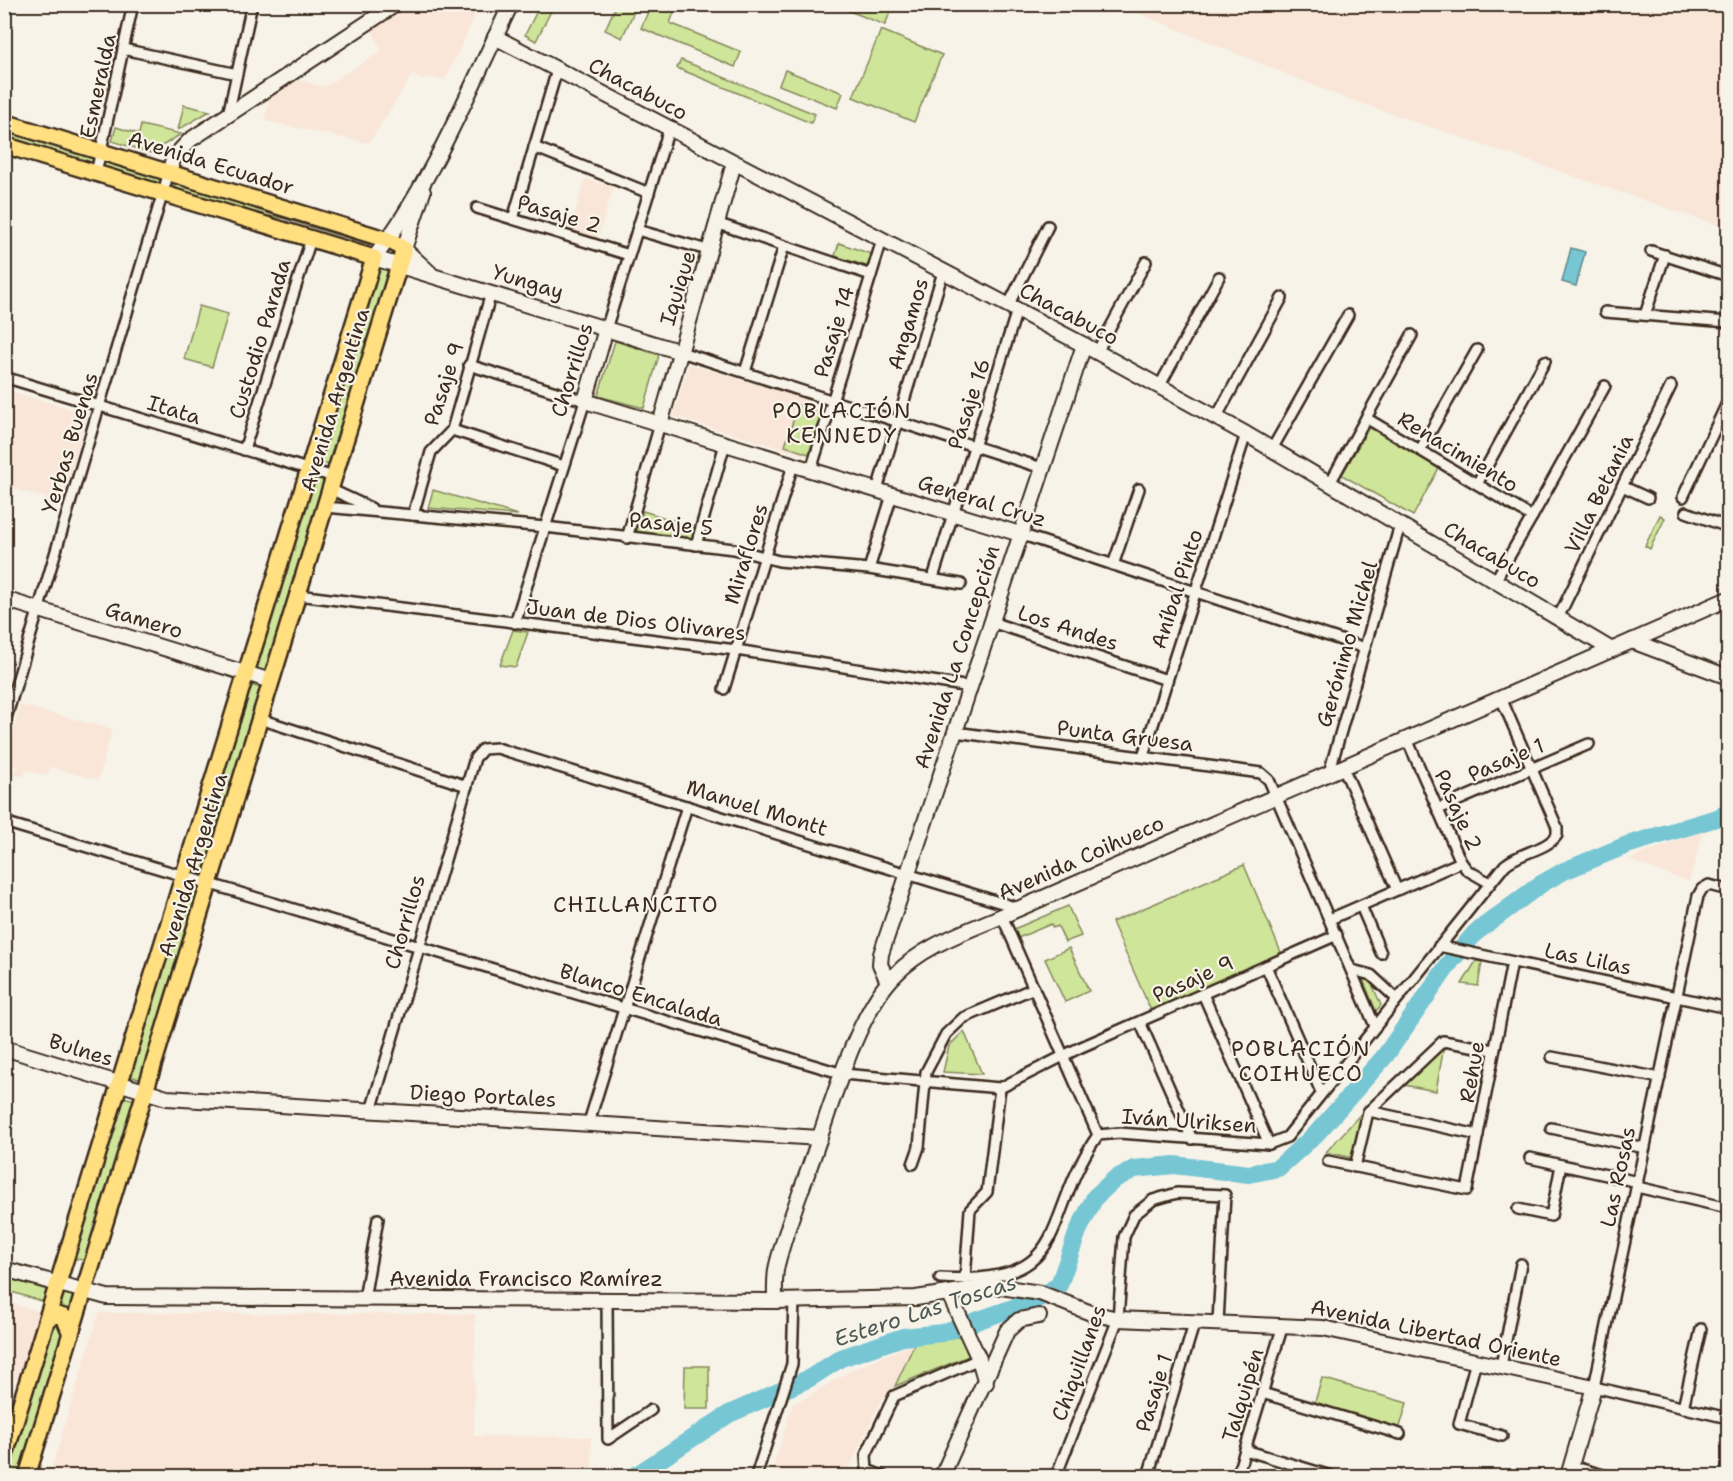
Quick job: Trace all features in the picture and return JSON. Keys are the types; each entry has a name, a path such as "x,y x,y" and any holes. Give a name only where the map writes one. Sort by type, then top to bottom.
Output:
{"main road":[{"name":"Avenida Ecuador","path":"4,122 388,240 404,249"},
{"name":"Avenida Ecuador","path":"4,145 374,258"},
{"name":"Avenida Argentina","path":"27,1476 404,249"},
{"name":"Avenida Argentina","path":"4,1458 374,258"},
{"path":"46,1318 57,1315 64,1317 71,1334"},
{"path":"15,1424 41,1431"}],"street":[{"name":"Esmeralda","path":"96,173 133,4"},
{"path":"228,115 252,4"},
{"path":"169,172 171,163 184,146 396,4"},
{"path":"374,258 388,240 433,162 495,37 505,7"},
{"name":"Chacabuco","path":"495,37 1097,352 1272,449 1612,650"},
{"path":"123,49 237,74"},
{"path":"513,219 557,70"},
{"name":"Chorrillos","path":"516,623 669,129"},
{"path":"534,147 649,193"},
{"path":"404,249 433,162"},
{"name":"Iquique","path":"660,424 719,224 734,163"},
{"name":"Yerbas Buenas","path":"4,724 169,172"},
{"name":"Pasaje 2","path":"477,208 629,255"},
{"path":"719,224 871,275"},
{"path":"1013,308 1048,226"},
{"path":"637,230 711,251"},
{"name":"Custodio Parada","path":"244,450 311,239"},
{"name":"Pasaje 14","path":"811,470 882,240"},
{"path":"745,372 784,246"},
{"name":"Yungay","path":"404,249 431,274"},
{"path":"1652,251 1728,276"},
{"path":"1645,315 1665,255"},
{"name":"Avenida Ecuador","path":"374,258 399,265"},
{"path":"1097,352 1146,262"},
{"name":"Yungay","path":"399,265 681,352"},
{"name":"Angamos","path":"877,490 943,272"},
{"path":"1159,387 1219,277"},
{"name":"Pasaje 9","path":"413,515 431,452 452,430 491,293"},
{"path":"1216,418 1282,298"},
{"name":"Pasaje 16","path":"933,578 974,446 1013,308"},
{"path":"1605,312 1728,321"},
{"path":"1272,449 1348,315"},
{"path":"1366,418 1412,335"},
{"name":"Avenida La Concepción","path":"888,982 880,964 880,954 1084,345"},
{"path":"1420,450 1477,350"},
{"path":"681,352 1042,468"},
{"path":"1477,484 1545,361"},
{"path":"469,365 585,401"},
{"name":"Itata","path":"4,377 308,470 332,483"},
{"path":"1532,517 1605,386"},
{"name":"Villa Betania","path":"1558,618 1671,386"},
{"name":"General Cruz","path":"585,401 1020,534 1365,648"},
{"path":"1683,497 1728,401"},
{"name":"Renacimiento","path":"1330,483 1366,418 1420,450 1532,517 1495,581"},
{"path":"627,538 660,424"},
{"path":"1718,424 1728,428"},
{"path":"452,430 564,466"},
{"name":"Aníbal Pinto","path":"1143,756 1245,434"},
{"path":"696,545 725,444"},
{"name":"Miraflores","path":"724,689 762,558 793,465"},
{"name":"Pasaje 5","path":"332,483 375,511"},
{"path":"1622,486 1648,498"},
{"path":"1113,565 1139,489"},
{"path":"869,569 892,495"},
{"name":"Pasaje 5","path":"325,507 545,527 734,549 762,558 869,569 961,584"},
{"path":"1686,512 1728,527"},
{"name":"Gerónimo Michel","path":"1329,773 1400,525"},
{"name":"Juan de Dios Olivares","path":"298,595 736,650 970,687"},
{"name":"Gamero","path":"4,599 271,681"},
{"name":"Avenida Coihueco","path":"775,1301 777,1264 843,1074 869,1011 888,982 922,952 1728,599"},
{"name":"Los Andes","path":"991,622 1167,680"},
{"path":"1632,641 1728,676"},
{"path":"1501,698 1532,769"},
{"path":"260,719 466,786"},
{"name":"Punta Gruesa","path":"955,732 1257,771 1269,780 1375,1026"},
{"name":"Pasaje 2","path":"1407,739 1461,862 1467,870 1490,883"},
{"name":"Pasaje 1","path":"1438,809 1589,744"},
{"name":"Manuel Montt","path":"483,749 497,748 1018,908"},
{"name":"Chorrillos","path":"371,1111 466,786 475,758 483,749"},
{"path":"1343,767 1397,890"},
{"name":"Iván Ulriksen","path":"940,1278 966,1285 1011,1273 1029,1263 1051,1238 1080,1161 1098,1135 1119,1133 1269,1144 1287,1137 1490,883 1511,860 1551,841 1557,835 1557,827 1532,769"},
{"path":"589,1122 687,806"},
{"name":"Blanco Encalada","path":"4,822 209,886 843,1074 1000,1088"},
{"path":"1330,919 1461,862"},
{"name":"Las Rosas","path":"1570,1471 1594,1387 1698,896 1706,886 1714,885 1728,890"},
{"path":"1361,906 1381,953"},
{"path":"1002,916 1098,1135"},
{"name":"Pasaje 9","path":"1064,1057 1337,935"},
{"name":"Las Lilas","path":"1439,946 1728,1008"},
{"name":"Rehue","path":"1355,1167 1467,1190 1512,962"},
{"path":"1266,966 1321,1092"},
{"path":"1352,970 1371,975 1397,999"},
{"path":"913,1164 920,1140 924,1080 940,1045 956,1022 1034,988"},
{"path":"1203,994 1269,1144"},
{"path":"1140,1022 1192,1139"},
{"path":"1328,1161 1355,1167 1369,1111 1443,1041 1494,1050"},
{"name":"Bulnes","path":"4,1048 145,1092"},
{"path":"966,1285 970,1210 987,1192 1000,1088 1064,1057"},
{"path":"1552,1057 1660,1078"},
{"name":"Diego Portales","path":"145,1092 178,1099 589,1122 820,1138"},
{"path":"1369,1111 1478,1135"},
{"path":"1551,1128 1645,1148"},
{"path":"1530,1158 1728,1208"},
{"path":"1518,1209 1551,1216 1561,1165"},
{"name":"Chiquillanes","path":"1056,1476 1118,1319 1124,1237 1134,1215 1153,1200 1177,1192 1225,1195 1218,1322"},
{"path":"364,1299 378,1219"},
{"path":"1501,1366 1521,1264"},
{"name":"Avenida Francisco Ramírez","path":"4,1269 83,1293 107,1297 794,1301 916,1298 949,1294 966,1285"},
{"name":"Avenida Libertad Oriente","path":"966,1285 1010,1287 1040,1293 1091,1313 1118,1319 1283,1325 1344,1332 1728,1418"},
{"path":"949,1294 979,1359 986,1383"},
{"path":"607,1300 608,1439 651,1410"},
{"path":"756,1476 789,1381 792,1364 794,1301"},
{"path":"942,1476 1010,1327 1023,1318 1039,1316"},
{"name":"Pasaje 1","path":"1148,1476 1195,1320"},
{"name":"Talquipén","path":"1237,1476 1283,1325"},
{"path":"1683,1408 1701,1329"},
{"path":"883,1476 867,1470 866,1455 894,1396 979,1359"},
{"path":"1476,1360 1459,1424 1502,1436"},
{"path":"1262,1394 1400,1434"},
{"path":"1245,1450 1331,1476"},
{"path":"1570,1471 1607,1476"}],"shaded area":[{"path":"404,5 471,5 478,9 445,80 427,77 424,80 412,75 369,143 265,121 270,93 292,78 324,87 382,51 370,26"},
{"path":"1119,5 1728,5 1728,229 1337,95"},
{"path":"585,179 613,187 598,238 570,230"},
{"path":"689,364 826,405 810,457 673,416"},
{"path":"4,389 88,414 61,503 5,486"},
{"path":"20,705 112,729 98,780 50,767 47,776 26,770 24,777 14,775 17,766 5,762"},
{"path":"1704,829 1689,882 1628,860"},
{"path":"4,1301 42,1312 21,1381 5,1376"},
{"path":"99,1313 475,1314 474,1436 591,1437 592,1476 49,1476"},
{"path":"915,1343 895,1386 882,1398 846,1476 771,1474 793,1403 853,1369"}],"green space":[{"path":"540,5 554,5 536,41 525,35"},
{"path":"554,5 566,5 564,10"},
{"path":"616,5 637,5 622,38 605,30"},
{"path":"651,5 677,5 670,23 741,52 735,67 641,28"},
{"path":"834,5 893,5 885,25"},
{"path":"881,30 942,55 914,122 853,97"},
{"path":"681,60 815,114 811,123 677,68"},
{"path":"785,70 843,93 837,108 779,85"},
{"path":"184,105 210,111 178,130"},
{"path":"4,124 98,152 93,166 5,140"},
{"path":"141,125 181,134 151,153 112,141 116,127 139,134"},
{"path":"107,158 373,239 369,245 282,218 250,213 102,168"},
{"path":"839,243 874,255 870,267 835,256"},
{"path":"379,265 392,269 333,466 318,462"},
{"path":"199,306 228,314 212,367 184,359"},
{"path":"615,341 659,355 644,408 598,396"},
{"path":"798,405 821,412 809,454 785,446"},
{"path":"1371,424 1440,466 1413,516 1342,475"},
{"path":"315,474 330,479 268,678 254,673"},
{"path":"433,490 518,515 428,508"},
{"path":"643,511 695,527 692,540 636,534"},
{"path":"1660,515 1665,518 1650,549 1645,546"},
{"path":"513,630 528,632 516,667 500,665"},
{"path":"247,684 264,689 207,875 190,869"},
{"path":"1244,865 1283,957 1152,1013 1112,922"},
{"path":"185,889 201,894 142,1080 127,1075"},
{"path":"1068,906 1081,936 1065,942 1058,926 1053,928 1051,924 1018,938 1014,929"},
{"path":"1069,948 1089,991 1065,1002 1045,959"},
{"path":"1476,961 1482,962 1478,986 1462,984"},
{"path":"1362,977 1369,977 1381,1005 1376,1011"},
{"path":"964,1031 982,1074 943,1072 949,1046"},
{"path":"1444,1046 1436,1091 1404,1085"},
{"path":"122,1097 136,1100 87,1261 72,1258"},
{"path":"1366,1108 1353,1158 1326,1152"},
{"path":"5,1277 47,1290 44,1302 5,1290"},
{"path":"61,1288 79,1294 23,1476 5,1476"},
{"path":"963,1336 971,1355 895,1386 915,1343"},
{"path":"685,1366 709,1366 709,1409 684,1409"},
{"path":"1322,1378 1407,1403 1399,1430 1314,1405"}],"water":[{"path":"1571,248 1585,252 1576,286 1562,282"}],"waterway":[{"name":"Estero Las Toscas","path":"635,1476 729,1414 810,1378 841,1358 903,1337 942,1333 1036,1300 1059,1285 1078,1231 1095,1197 1115,1179 1134,1169 1174,1165 1249,1174 1278,1168 1316,1134 1385,1056 1451,961 1475,933 1541,884 1564,871 1627,845 1720,817 1728,811"}],"district":[{"name":"POBLACIÓN KENNEDY","path":"842,422"},
{"name":"CHILLANCITO","path":"636,904"},
{"name":"POBLACIÓN COIHUECO","path":"1301,1060"}]}
